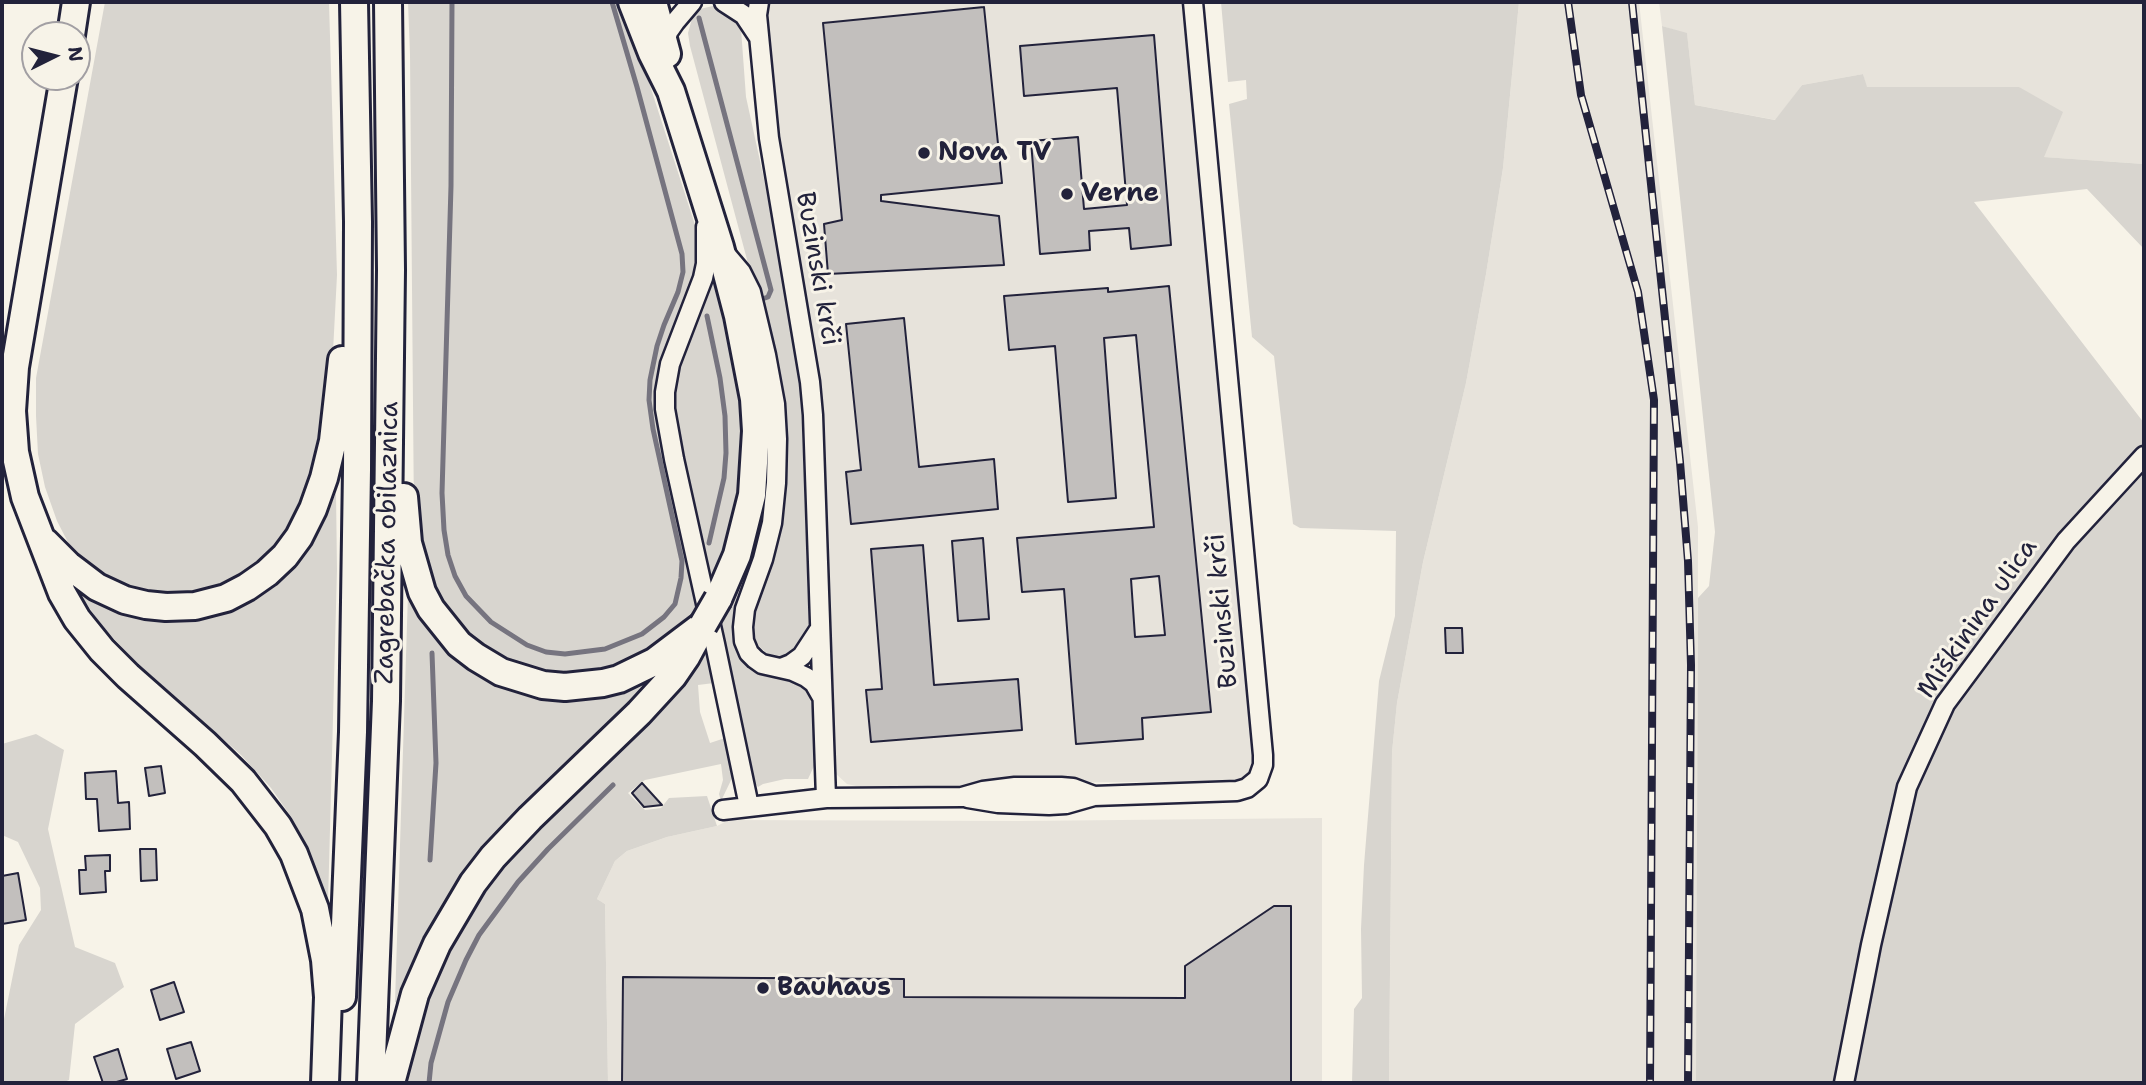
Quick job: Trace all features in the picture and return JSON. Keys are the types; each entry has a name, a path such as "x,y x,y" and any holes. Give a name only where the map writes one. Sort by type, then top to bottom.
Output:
{"highway":[{"path":"73,21 76,2"},
{"name":"Zagrebačka obilaznica","path":"339,1083 353,718 357,470 358,222 354,2"},
{"name":"Zagrebačka obilaznica","path":"371,1083 386,701 391,270 388,2"},
{"path":"391,1083 415,994 437,944 473,883 493,857 530,818 639,713 673,676 718,599 734,564 749,508 756,430 749,368 720,247 671,91 652,53 632,2"},
{"path":"657,7 671,91"},
{"path":"62,91 15,367 12,411 15,452 24,497 62,593 77,619 128,676 243,781 278,826 294,855 315,909 326,960 328,997 325,1083"},
{"path":"36,529 51,550 84,578 112,594 146,605 180,608 211,603 247,587 285,556 299,537 313,509 334,441 339,401 345,263 358,222"},
{"path":"391,270 403,307 404,507 408,543 422,592 450,634 476,657 501,672 532,682 565,687 603,683 637,671 654,662 703,625"}],"street":[{"path":"665,45 668,32 692,2"},
{"path":"724,2 744,15 759,37"},
{"name":"Buzinski krči","path":"758,2 759,37 775,178 810,382 826,798"},
{"name":"Buzinski krči","path":"723,810 826,798 961,797 1015,787 1073,788 1094,796 1237,791 1254,783 1261,773 1263,765 1193,2"},
{"path":"704,197 708,243 706,264 696,298 670,364 665,409 749,806"},
{"path":"720,247 741,272 751,292 775,404 776,483 772,523 763,559 745,609 744,641 755,659 762,664 806,677 814,683 822,697"},
{"name":"Miškinina ulica","path":"1844,1083 1871,945 1907,787 1945,704 2066,541 2144,456"},
{"path":"781,668 802,656 819,629"}],"shaded area":[{"path":"105,2 329,2 337,275 325,447 300,522 240,585 165,600 105,581 73,552 57,521 45,487 38,454 36,378 89,91 91,91"},
{"path":"408,2 623,2 696,228 699,255 695,282 658,374 656,405 699,609 660,651 610,676 525,674 464,638 428,584 414,520"},
{"path":"769,2 1183,3 1256,764 1248,776 1240,781 865,788 847,784 835,773 820,388 776,118 768,28"},
{"path":"1221,2 1519,2 1503,168 1486,274 1466,383 1423,562 1397,703 1392,752 1389,1083 1352,1083 1354,1009 1362,998 1364,865 1379,681 1395,616 1396,531 1300,528 1293,524 1274,356 1252,337 1229,104 1247,99 1246,80 1228,82"},
{"path":"1519,2 1639,2 1698,527 1697,1083 1389,1083 1392,752 1397,703 1423,562 1466,383 1486,274 1503,168"},
{"path":"1659,2 2144,2 2144,164 2043,157 2019,87 1866,87 1863,74 1802,85 1776,120 1695,105 1687,34 1662,26"},
{"path":"713,6 723,8 738,21 741,29 746,97 767,193 801,394 809,628 798,649 788,655 776,657 766,653 757,644 752,623 776,540 757,297 688,33 693,15 700,9"},
{"path":"1662,26 1687,33 1695,105 1775,120 1802,85 1863,74 1867,87 2019,87 2063,112 2044,157 2144,164 2144,249 2087,189 1974,202 2144,423 2144,442 2013,592 2028,602 2144,468 2144,1083 1696,1083 1698,598 1709,586 1715,532"},
{"path":"711,275 714,275 736,363 744,419 739,503 727,552 712,586 672,400 676,365"},
{"path":"762,372 770,468 764,526 736,621 735,641 747,662 794,682 809,693 814,766 808,779 785,779 758,787 749,767 720,618"},
{"path":"336,493 337,570 328,903 308,847 271,788 241,755 135,661 103,627 75,588 110,608 163,621 215,616 241,607 266,592 290,572 309,549"},
{"path":"408,593 441,641 465,665 493,682 533,696 565,700 618,693 650,680 515,811 479,852 456,882 431,924 412,963 399,1004 395,1002"},
{"path":"704,647 714,683 698,685 700,712 710,743 725,738 734,774 721,801 721,764 645,780 628,793 645,810 661,808 669,798 707,796 717,826 667,837 627,851 615,861 597,899 605,904 608,1083 403,1083 435,966 507,853"},
{"path":"36,734 64,750 48,829 75,947 115,963 124,987 75,1024 69,1080 62,1083 2,1083 2,1029 19,945 41,910 40,888 18,842 2,835 2,744"},
{"path":"1322,818 1322,1083 608,1083 605,904 597,899 615,861 627,851 667,837 717,826 729,820"}],"building":[{"path":"984,7 1002,183 881,195 881,201 999,216 1004,265 828,274 824,224 842,220 823,23"},
{"path":"1154,35 1171,245 1131,249 1129,228 1089,231 1090,250 1040,254 1031,141 1078,137 1084,209 1127,205 1117,88 1024,96 1020,46"},
{"path":"1169,286 1211,712 1142,718 1143,739 1076,744 1064,589 1022,592 1017,538 1154,527 1136,335 1104,338 1116,498 1068,502 1055,346 1009,350 1004,296 1108,288 1108,292","holes":["1159,576 1165,635 1135,637 1131,579"]},
{"path":"904,318 919,467 994,459 998,509 851,524 846,472 861,470 846,324"},
{"path":"983,538 989,619 958,621 952,541"},
{"path":"923,545 934,685 1018,679 1022,730 871,742 866,690 882,689 871,549"},
{"path":"1445,628 1462,628 1463,653 1446,653"},
{"path":"161,766 165,793 149,796 145,768"},
{"path":"116,771 118,803 129,802 130,829 99,831 97,799 86,799 85,773"},
{"path":"642,783 662,805 644,807 632,793"},
{"path":"140,849 156,849 157,880 141,881"},
{"path":"110,855 110,871 105,871 106,892 80,894 79,870 86,870 85,856"},
{"path":"18,873 26,920 2,924 2,876"},
{"name":"Bauhaus","path":"1274,906 1291,906 1291,1083 622,1083 623,977 904,979 904,997 1185,998 1185,966"},
{"path":"174,982 184,1012 160,1020 151,990"},
{"path":"191,1042 200,1071 176,1079 167,1049"},
{"path":"118,1049 127,1079 103,1083 94,1057"}],"waterway":[{"path":"452,2 451,186 442,493 448,555 466,596 491,622 527,645 546,652 565,654 605,649 642,634 664,617 675,604 681,578 682,561 649,400 657,346 683,272 682,254 612,2"},
{"path":"699,18 771,290 768,297 762,299"},
{"path":"707,316 720,378 726,453 724,478 709,543"},
{"path":"430,860 436,763 432,653"},
{"path":"429,1083 431,1063 448,1002 479,935 518,882 613,785"}],"railway":[{"path":"1568,2 1581,95 1638,292 1654,400 1650,1083"},
{"path":"1632,2 1688,561 1691,665 1688,1083"}],"place":[{"name":"Nova TV","path":"924,153"},
{"name":"Verne","path":"1067,194"},
{"name":"Bauhaus","path":"763,988"}]}
